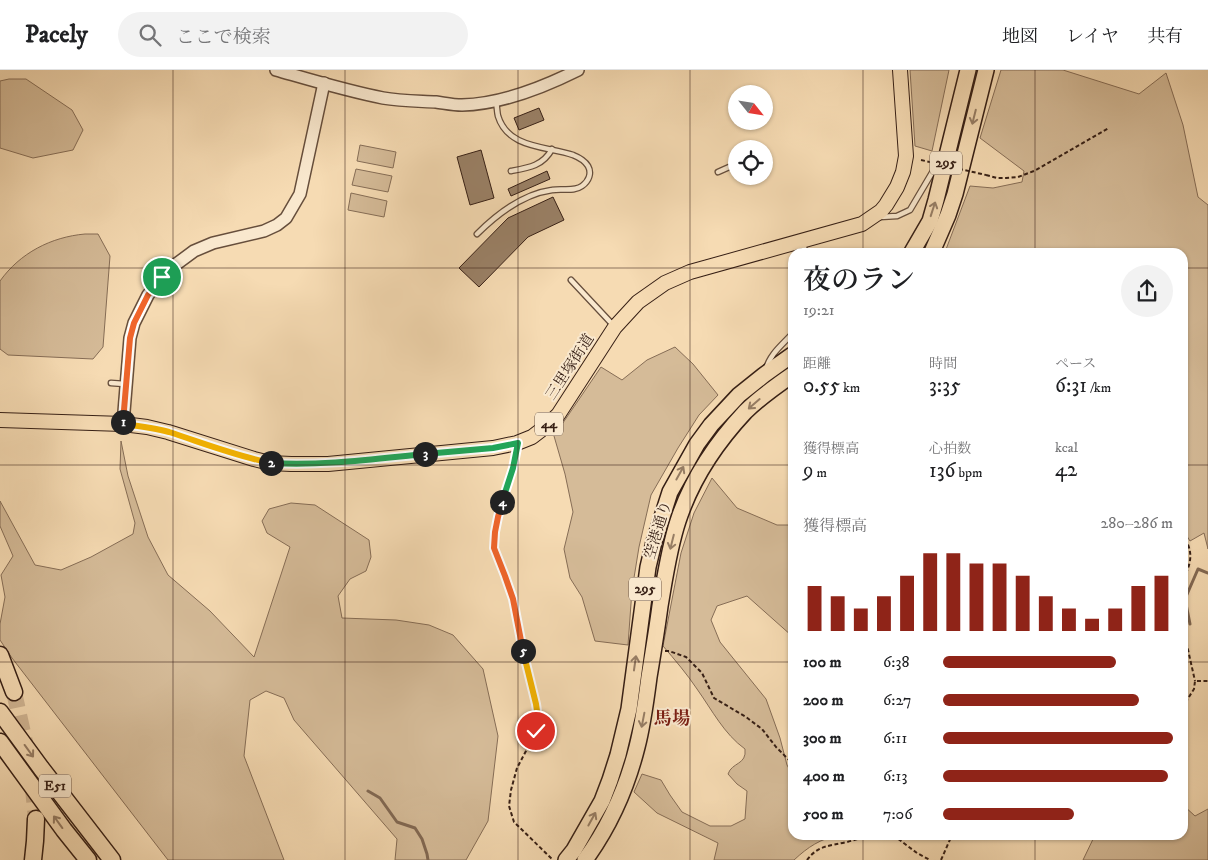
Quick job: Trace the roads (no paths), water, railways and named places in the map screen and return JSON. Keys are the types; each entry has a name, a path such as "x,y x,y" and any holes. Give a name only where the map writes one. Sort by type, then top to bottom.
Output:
{"highway":[{"name":"295","path":"914,248 930,221 968,70"},
{"name":"295","path":"934,248 955,194 986,70"},
{"name":"空港通り","path":"566,860 574,850 602,801 618,755 629,709 648,567 670,492 693,451 711,425 739,395 788,358"},
{"name":"空港通り","path":"585,860 616,806 637,747 644,717 666,571 678,520 699,475 719,444 745,412 788,378"},
{"path":"0,655 14,692"},
{"name":"E51","path":"0,712 112,860"},
{"name":"E51","path":"0,742 88,860"},
{"path":"33,860 36,819"}],"main road":[{"name":"三里塚街道","path":"804,246 862,224 881,210 897,187 903,172 906,156 900,70"},
{"name":"三里塚街道","path":"0,420 123,424 147,427 254,459 270,463 291,464 328,464 493,448 518,443 532,437 558,415 615,327 638,302 665,283 690,272 788,250"}],"street":[{"path":"276,70 383,98 462,105 511,96 541,86 578,70"},
{"path":"123,424 130,338 134,323 148,295 162,277 194,252 213,243 264,231 286,218 300,194 324,83"}],"lane":[{"path":"477,234 491,220 518,201 554,189 567,190 581,187 588,181 590,173 588,164 578,158 552,149 521,142 511,136 498,117 496,100"},
{"path":"511,171 539,164 548,157 552,149"},
{"path":"871,218 897,216 910,210 936,166 944,168"},
{"path":"718,172 728,168"},
{"path":"571,280 615,327"},
{"path":"764,375 772,355 788,338"},
{"path":"111,383 126,384"}],"waterway":[{"path":"1188,592 1198,569 1208,573"},
{"path":"1188,614 1190,624"},
{"path":"368,791 380,798 397,822 415,828 422,839 428,860"}],"tunnel":[{"path":"14,692 31,769 36,819"}],"district":[{"name":"馬場","path":"672,719"}]}
